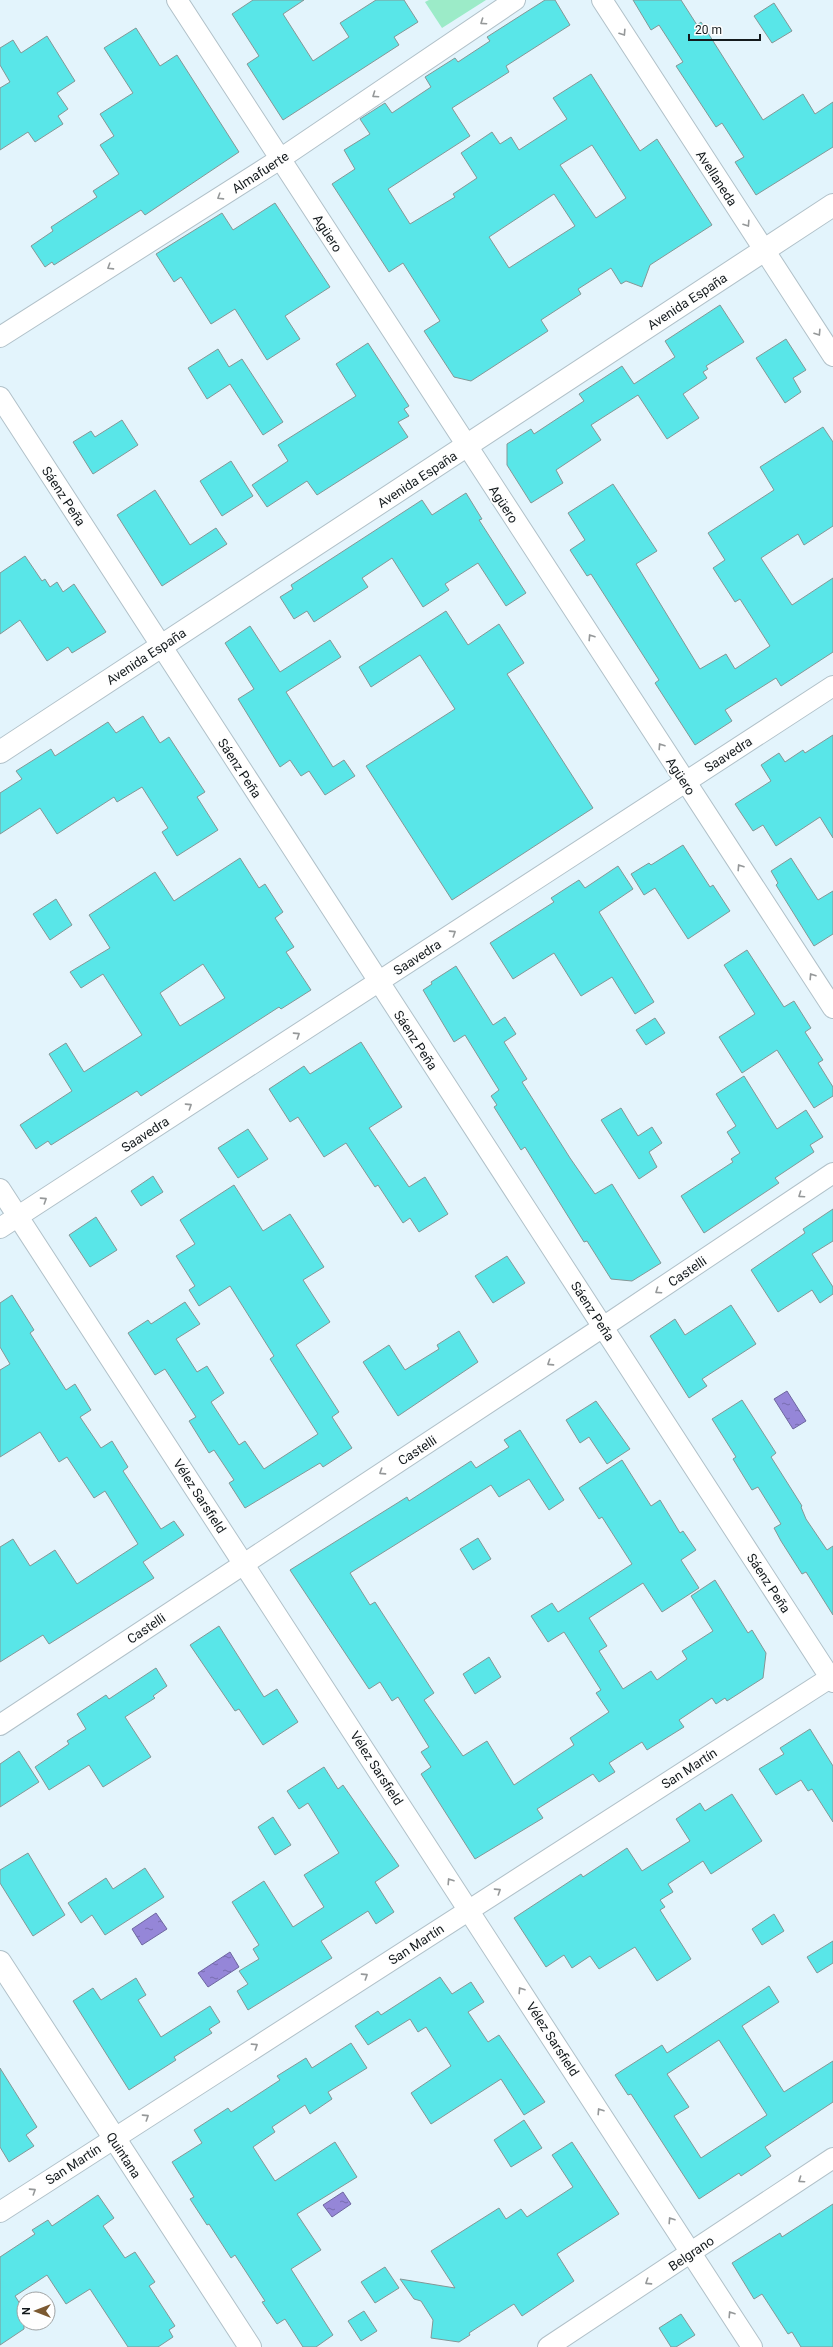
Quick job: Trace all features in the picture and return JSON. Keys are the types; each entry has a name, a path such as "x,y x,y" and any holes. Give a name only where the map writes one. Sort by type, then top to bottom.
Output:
{"main road":[{"name":"Avenida España","path":"0,752 833,205"},
{"name":"Quintana","path":"2,1970 250,2347"}],"street":[{"name":"Agüero","path":"177,0 833,1008"},
{"name":"Almafuerte","path":"0,337 280,159 515,0"},
{"name":"Avellaneda","path":"602,0 833,356"},
{"name":"Sáenz Peña","path":"0,397 378,982 832,1679"},
{"name":"Saavedra","path":"0,1228 833,686"},
{"name":"Castelli","path":"0,1725 603,1328 833,1173"},
{"name":"Vélez Sarsfield","path":"0,1189 692,2252 752,2347"},
{"name":"San Martín","path":"0,2212 113,2138 832,1679"},
{"name":"Belgrano","path":"548,2347 833,2158"}],"green space":[{"path":"429,0 486,0 442,28 425,2"}],"water":[{"path":"787,1391 806,1421 793,1429 774,1399"},
{"path":"156,1913 167,1929 142,1945 132,1929"},
{"path":"230,1952 239,1967 208,1987 198,1973"},
{"path":"343,2192 351,2204 332,2217 323,2205"}],"building":[{"path":"253,0 304,0 283,14 313,61 349,37 340,23 376,0 404,0 418,22 394,37 399,45 283,120 247,64 259,56 232,14"},
{"path":"545,0 555,0 570,25 506,66 509,72 452,108 470,136 388,189 410,224 455,197 453,194 477,178 461,153 492,132 500,144 511,137 519,150 567,119 553,98 591,74 640,151 657,139 712,225 650,265 642,287 626,281 621,284 611,268 578,289 581,294 541,320 548,331 471,381 454,377 424,331 440,321 403,263 389,272 332,184 355,169 344,150 370,134 360,119 385,103 392,113 431,87 425,77 455,58 458,62 490,41 487,37","holes":["592,145 626,198 596,218 560,165","554,194 575,226 509,268 489,237"]},
{"path":"633,0 681,0 697,25 701,22 763,120 803,94 815,114 833,102 833,147 756,195 735,162 744,157 722,123 716,127 676,66 683,62 659,25 651,30"},
{"path":"774,3 792,31 772,43 754,16"},
{"path":"136,28 160,66 177,55 239,152 145,215 141,210 54,265 52,262 45,267 31,246 53,231 51,227 97,197 93,191 119,174 100,145 114,136 100,114 133,93 104,48"},
{"path":"47,36 75,81 57,93 68,109 58,116 63,124 35,142 28,132 0,150 0,88 10,82 0,65 0,48 13,40 21,53"},
{"path":"275,203 330,287 285,316 300,339 267,360 235,309 211,324 181,277 174,282 156,254 222,213 233,230"},
{"path":"720,305 744,342 706,366 708,369 703,372 707,378 683,394 699,418 667,439 638,395 591,425 601,440 556,470 563,483 531,503 507,465 507,444 531,429 534,434 584,401 579,394 622,366 634,384 675,357 665,341"},
{"path":"786,339 806,370 793,378 801,392 785,403 756,358"},
{"path":"368,343 409,406 404,409 409,416 398,422 408,437 317,495 307,481 267,507 252,485 288,461 278,445 356,396 336,364"},
{"path":"218,349 229,367 242,359 283,422 263,435 230,384 207,399 188,368"},
{"path":"122,420 138,445 93,474 73,442 91,431 95,437"},
{"path":"823,427 833,442 833,526 804,545 798,534 761,558 792,605 833,578 833,652 781,686 776,678 725,710 732,721 695,745 655,683 659,680 591,574 587,576 570,550 585,540 568,513 613,484 657,551 636,564 700,669 726,654 735,669 770,646 740,599 735,602 713,568 725,560 708,533 774,490 760,467"},
{"path":"231,461 253,496 222,516 200,481"},
{"path":"155,490 190,545 216,528 227,544 162,586 117,515"},
{"path":"466,493 482,519 479,520 526,593 506,606 478,563 445,584 449,590 423,607 392,558 362,578 368,587 314,622 307,611 294,619 280,597 293,589 291,585 422,500 432,515"},
{"path":"25,556 42,581 45,579 50,587 57,582 63,592 74,584 106,632 72,653 68,647 47,661 20,620 0,634 0,573"},
{"path":"446,611 468,645 499,624 524,663 507,674 593,808 452,900 366,766 455,709 420,655 371,687 359,667"},
{"path":"250,626 280,672 330,640 341,657 286,692 333,767 344,760 355,776 325,795 309,771 301,776 290,760 280,767 238,699 254,689 225,643"},
{"path":"143,716 160,743 169,737 205,792 197,797 218,830 177,856 162,832 168,828 142,787 117,802 114,797 57,834 40,808 0,834 0,793 22,779 16,771 51,749 55,756 108,722 116,733"},
{"path":"833,735 833,838 820,817 776,846 763,825 753,831 735,804 771,781 761,765 779,753 785,762 803,750 805,753"},
{"path":"683,845 710,887 713,885 730,911 688,939 655,888 644,895 631,874 649,863 651,865"},
{"path":"240,858 259,888 265,884 283,912 275,918 294,947 286,952 311,990 281,1009 279,1007 141,1096 137,1091 51,1145 48,1141 36,1149 20,1125 72,1091 49,1054 66,1043 84,1072 142,1035 103,974 81,988 70,972 110,948 89,915 155,872 174,901","holes":["203,964 225,998 180,1026 160,993"]},
{"path":"791,858 818,900 833,891 833,934 814,946 776,885 778,883 771,871"},
{"path":"618,866 633,889 599,912 654,1002 635,1014 612,977 581,996 554,953 513,979 490,943 554,902 551,898 579,880 585,888"},
{"path":"56,899 72,925 50,940 33,914"},
{"path":"747,950 784,1007 794,1001 811,1028 805,1032 823,1060 818,1063 833,1087 833,1096 814,1108 777,1050 742,1073 719,1037 755,1014 724,965"},
{"path":"456,966 493,1025 505,1017 516,1034 504,1042 527,1079 522,1082 570,1158 595,1194 612,1184 661,1263 632,1281 611,1279 587,1241 584,1242 525,1147 521,1150 494,1107 497,1105 491,1096 499,1090 465,1035 454,1042 423,990 432,984 431,982"},
{"path":"655,1018 665,1033 646,1045 636,1030"},
{"path":"361,1042 402,1107 369,1128 409,1187 425,1177 448,1214 419,1232 410,1218 403,1223 378,1185 375,1187 346,1143 324,1157 298,1117 290,1122 269,1089 304,1066 310,1074"},
{"path":"744,1076 777,1129 806,1110 823,1137 810,1145 814,1152 775,1178 779,1183 704,1233 681,1196 733,1162 731,1159 740,1153 727,1132 736,1126 716,1094"},
{"path":"621,1108 638,1136 652,1127 662,1143 649,1152 657,1167 639,1179 601,1120"},
{"path":"248,1129 268,1159 238,1178 218,1148"},
{"path":"153,1176 163,1192 141,1206 131,1191"},
{"path":"234,1185 263,1231 290,1214 324,1267 303,1280 330,1322 296,1345 339,1412 332,1417 352,1448 323,1467 320,1463 245,1508 229,1483 234,1480 214,1450 209,1453 189,1421 196,1417 165,1369 155,1375 128,1333 148,1320 151,1324 185,1302 200,1324 176,1339 197,1372 207,1366 224,1393 211,1402 239,1445 245,1441 264,1469 318,1434 270,1359 274,1356 230,1286 199,1306 189,1290 195,1286 176,1256 195,1244 180,1220"},
{"path":"833,1209 833,1241 812,1254 833,1287 833,1294 820,1303 812,1290 778,1312 751,1270 805,1233 803,1229"},
{"path":"96,1217 117,1250 90,1267 69,1235"},
{"path":"507,1256 525,1283 493,1303 475,1276"},
{"path":"12,1295 34,1330 30,1333 66,1390 75,1384 91,1410 80,1417 101,1448 112,1441 128,1467 123,1471 161,1529 174,1521 184,1535 143,1562 154,1578 49,1644 43,1635 0,1662 0,1547 13,1539 30,1566 55,1550 77,1584 138,1544 105,1491 94,1498 67,1457 59,1462 40,1432 0,1457 0,1370 10,1364 0,1347 0,1303"},
{"path":"731,1305 756,1344 702,1379 707,1386 689,1398 650,1336 675,1319 685,1335"},
{"path":"459,1331 478,1362 398,1416 363,1362 389,1345 405,1370 439,1349 437,1345"},
{"path":"742,1400 776,1453 771,1457 802,1506 801,1507 806,1519 827,1550 833,1546 833,1615 806,1572 802,1574 781,1541 774,1528 781,1524 758,1487 752,1490 733,1459 736,1457 712,1419"},
{"path":"596,1401 630,1449 607,1464 589,1437 580,1443 566,1420"},
{"path":"520,1430 564,1500 549,1510 529,1479 499,1497 491,1485 350,1573 370,1605 375,1602 434,1693 424,1700 463,1756 487,1741 514,1785 574,1745 570,1738 609,1712 596,1693 601,1690 564,1632 548,1642 531,1616 552,1603 558,1612 632,1564 602,1517 599,1519 579,1488 622,1460 651,1506 660,1500 680,1533 683,1531 696,1550 681,1560 699,1588 662,1612 643,1583 589,1618 607,1646 599,1651 623,1689 651,1671 657,1680 687,1659 682,1651 713,1631 691,1596 715,1580 748,1633 752,1630 766,1653 763,1678 727,1701 725,1698 716,1704 712,1698 679,1720 684,1727 647,1750 642,1742 609,1763 615,1772 599,1782 593,1774 537,1809 543,1818 475,1859 421,1774 431,1767 421,1752 429,1747 398,1697 392,1701 380,1682 369,1689 290,1570 407,1497 409,1501 471,1461 476,1468 509,1447 504,1440"},
{"path":"478,1538 491,1559 473,1570 460,1549"},
{"path":"219,1626 264,1697 277,1689 298,1722 263,1745 239,1709 235,1711 190,1645"},
{"path":"489,1657 501,1677 475,1694 463,1674"},
{"path":"156,1668 167,1686 153,1696 155,1698 125,1717 151,1757 103,1787 89,1765 49,1790 35,1767 69,1744 67,1741 86,1729 77,1714 106,1695 109,1699"},
{"path":"810,1729 833,1766 833,1822 812,1789 808,1791 801,1780 776,1795 759,1769 784,1754 780,1748"},
{"path":"19,1751 39,1782 0,1807 0,1764"},
{"path":"324,1767 338,1789 343,1785 399,1866 375,1882 394,1912 376,1924 368,1911 321,1941 332,1958 248,2010 237,1991 248,1984 239,1971 259,1959 253,1949 259,1945 232,1902 264,1881 293,1927 324,1907 304,1875 339,1853 308,1803 299,1809 287,1791"},
{"path":"732,1794 762,1841 711,1874 703,1861 668,1884 673,1892 660,1900 665,1907 660,1910 691,1959 657,1981 635,1947 599,1969 590,1956 572,1968 564,1955 546,1967 514,1918 581,1874 583,1877 627,1848 642,1871 690,1841 676,1819 700,1803 705,1811"},
{"path":"273,1817 291,1845 275,1855 258,1827"},
{"path":"28,1853 65,1915 33,1936 0,1883 0,1870"},
{"path":"145,1868 164,1897 105,1935 92,1915 81,1923 68,1903 106,1878 113,1889"},
{"path":"774,1914 784,1931 762,1945 752,1929"},
{"path":"833,1941 833,1963 817,1973 807,1957"},
{"path":"440,1977 452,1994 471,1982 484,2002 468,2012 488,2042 499,2035 545,2102 524,2115 501,2079 431,2124 411,2093 451,2066 426,2027 418,2032 410,2019 368,2045 355,2026 378,2011 381,2015"},
{"path":"136,1978 146,1995 138,2000 161,2037 210,2006 220,2022 209,2029 212,2033 174,2057 176,2060 129,2090 73,2001 93,1988 101,2000"},
{"path":"769,1986 779,2002 742,2026 784,2092 833,2061 833,2102 765,2147 771,2156 741,2176 739,2173 699,2199 631,2094 628,2095 615,2075 662,2045 667,2053","holes":["719,2040 767,2115 701,2158 674,2116 689,2107 667,2074"]},
{"path":"351,2043 367,2068 328,2092 332,2099 310,2114 305,2105 272,2127 275,2132 253,2147 275,2181 335,2142 357,2177 297,2214 321,2250 291,2269 333,2335 316,2347 303,2347 285,2319 277,2324 262,2302 265,2301 235,2255 231,2258 209,2224 207,2225 190,2199 194,2197 172,2162 202,2143 194,2130 228,2108 231,2112 280,2080 277,2076 306,2058 312,2068"},
{"path":"0,2068 37,2127 26,2135 34,2146 9,2162 0,2147"},
{"path":"524,2120 542,2148 511,2167 494,2140"},
{"path":"572,2142 619,2214 557,2254 574,2281 522,2316 514,2304 469,2333 470,2335 459,2342 431,2338 433,2320 421,2301 414,2299 400,2279 455,2288 431,2251 499,2208 506,2219 521,2209 527,2217 573,2187 552,2155"},
{"path":"98,2195 114,2218 103,2226 125,2258 135,2252 155,2282 149,2286 175,2326 169,2330 173,2337 158,2347 128,2347 90,2289 66,2304 47,2275 23,2291 16,2291 16,2331 21,2331 0,2345 0,2257 35,2234 32,2230 48,2220 52,2226"},
{"path":"833,2204 833,2347 801,2347 792,2332 788,2334 762,2294 754,2299 732,2263 780,2233 782,2237"},
{"path":"385,2267 399,2288 375,2303 361,2282"},
{"path":"364,2311 377,2331 361,2341 348,2321"},
{"path":"681,2314 695,2335 676,2347 671,2347 659,2328"}]}
